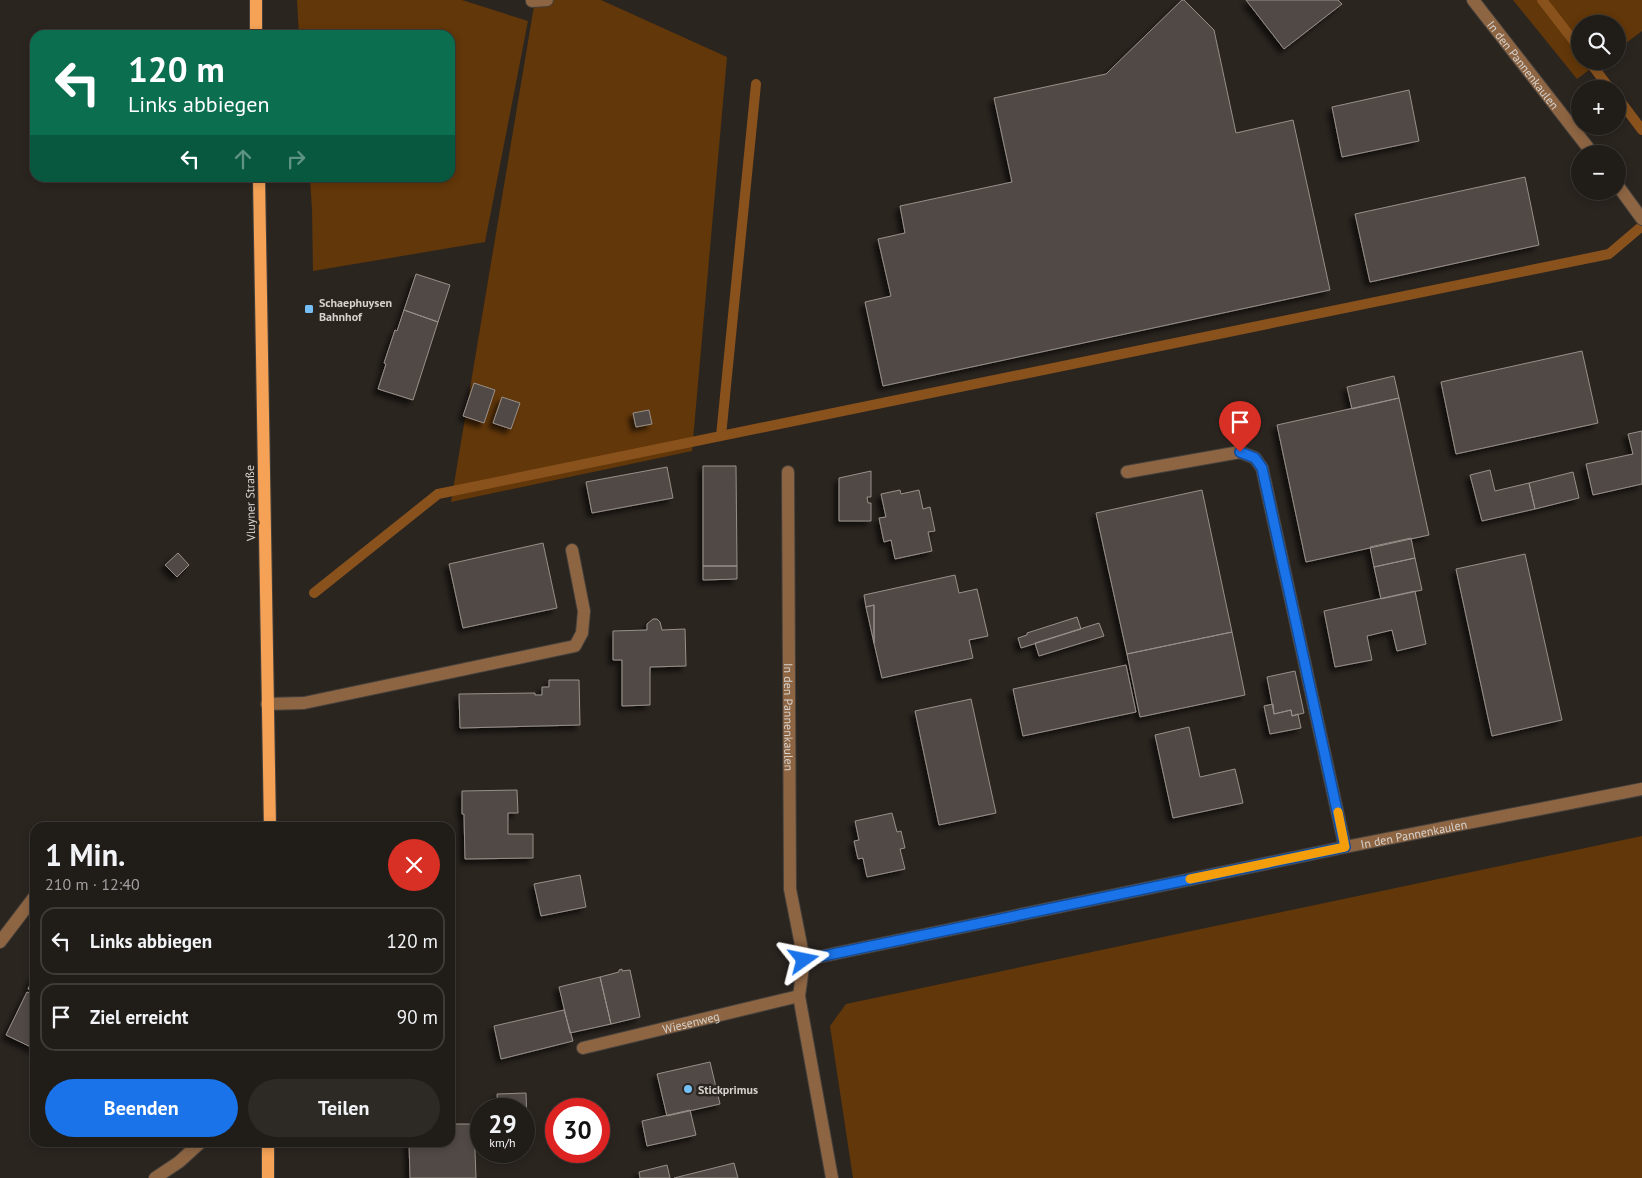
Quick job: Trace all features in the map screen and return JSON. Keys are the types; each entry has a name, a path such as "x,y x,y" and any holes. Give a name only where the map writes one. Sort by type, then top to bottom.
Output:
{"main road":[{"path":"256,0 256,30"},
{"name":"Vluyner Straße","path":"259,182 270,822"},
{"path":"268,1147 268,1178"}],"street":[{"path":"532,1 547,0"},
{"name":"In den Pannenkaulen","path":"1473,0 1586,145"},
{"path":"1626,197 1642,219"},
{"path":"1127,472 1240,452 1255,458 1262,468 1345,847"},
{"name":"In den Pannenkaulen","path":"788,472 790,889 804,960 799,996 832,1178"},
{"path":"268,704 294,705 312,702 575,646 582,633 584,611 572,550"},
{"name":"In den Pannenkaulen","path":"804,960 1345,847 1642,788"},
{"path":"0,942 30,903"},
{"name":"Wiesenweg","path":"583,1048 799,996"},
{"path":"155,1178 180,1162 196,1147"}],"shaded area":[{"path":"297,0 462,0 528,21 485,242 313,271 310,182 455,182 455,30 299,30"},
{"path":"535,0 601,0 727,57 692,451 451,502"},
{"path":"1513,0 1642,0 1642,31 1626,43 1626,15 1571,15 1571,70 1589,70 1577,79"},
{"path":"1642,836 1642,1178 853,1178 830,1026 846,1004"}],"building":[{"path":"1182,0 1214,30 1236,133 1293,120 1330,290 883,386 865,302 891,296 878,239 905,233 900,206 1012,182 994,98 1106,74"},
{"path":"1246,0 1338,0 1342,4 1284,49"},
{"path":"1409,90 1419,141 1342,157 1332,107"},
{"path":"1525,177 1539,245 1370,282 1355,214"},
{"path":"416,274 450,285 438,322 404,310"},
{"path":"404,310 438,322 413,400 378,389 386,364 384,363"},
{"path":"1582,351 1598,423 1456,454 1441,382"},
{"path":"1394,376 1399,398 1352,409 1347,387"},
{"path":"474,383 495,390 484,423 463,416"},
{"path":"502,397 520,403 511,429 493,423"},
{"path":"1399,398 1429,535 1306,562 1277,425"},
{"path":"649,410 652,424 636,427 633,413"},
{"path":"1642,431 1642,484 1593,495 1586,464 1633,454 1628,434"},
{"path":"703,466 736,466 737,566 703,566"},
{"path":"667,467 673,498 592,513 586,482"},
{"path":"1490,470 1495,491 1529,483 1535,509 1482,521 1470,475"},
{"path":"871,471 871,497 867,497 868,503 871,503 871,521 839,521 839,478"},
{"path":"1573,472 1579,498 1535,509 1529,483"},
{"path":"900,490 901,494 919,490 923,509 930,507 935,531 928,532 932,551 895,559 891,540 884,542 879,518 886,517 881,494"},
{"path":"1202,490 1232,632 1127,654 1096,513"},
{"path":"1411,538 1415,558 1374,567 1370,547"},
{"path":"543,543 557,608 463,628 449,564"},
{"path":"178,553 189,565 177,577 165,565"},
{"path":"1525,554 1562,720 1492,736 1456,569"},
{"path":"1415,558 1422,590 1381,599 1374,567"},
{"path":"703,566 737,566 737,579 703,580"},
{"path":"955,575 959,593 977,589 988,636 969,640 973,658 882,678 874,643 874,605 866,607 864,595"},
{"path":"1415,591 1426,644 1397,651 1392,630 1367,636 1372,660 1335,667 1324,611"},
{"path":"874,605 874,643 866,607"},
{"path":"1077,617 1081,629 1021,648 1018,638 1027,635 1027,633"},
{"path":"653,619 657,619 660,622 662,630 685,629 686,666 650,667 650,705 622,706 622,660 613,660 613,631 647,630 647,624"},
{"path":"1099,623 1104,636 1039,656 1035,643"},
{"path":"1232,632 1245,695 1140,717 1127,654"},
{"path":"1126,665 1136,712 1023,736 1013,689"},
{"path":"1295,671 1304,713 1292,716 1291,710 1274,714 1267,677"},
{"path":"549,680 579,680 580,725 460,728 459,694 535,693 535,695 542,695 542,687 549,687"},
{"path":"971,699 996,813 939,825 915,711"},
{"path":"1273,704 1274,714 1291,710 1292,716 1298,714 1301,728 1270,734 1264,706"},
{"path":"1189,727 1200,777 1235,769 1243,803 1173,818 1155,735"},
{"path":"517,790 518,813 508,813 508,834 533,834 533,858 465,859 462,791"},
{"path":"892,813 897,832 901,831 905,848 900,849 905,869 867,877 863,858 858,859 854,841 859,840 855,821"},
{"path":"580,875 586,907 541,916 534,884"},
{"path":"622,969 622,971 630,970 640,1017 611,1024 600,977 619,972"},
{"path":"600,977 611,1024 570,1033 559,987"},
{"path":"27,992 30,993 30,1047 6,1035"},
{"path":"564,1010 573,1041 501,1059 494,1026"},
{"name":"Stickprimus","path":"710,1062 720,1104 667,1116 657,1074"},
{"path":"526,1093 526,1098 497,1098 497,1094"},
{"path":"690,1110 696,1135 647,1146 642,1121"},
{"path":"455,1124 470,1124 470,1163 475,1163 476,1178 410,1178 409,1147 455,1147"},
{"path":"734,1163 738,1178 674,1178"},
{"path":"667,1165 670,1178 640,1178 639,1172"}],"waterway":[{"path":"1542,0 1571,37"},
{"path":"1596,70 1603,80"},
{"path":"721,436 756,84"},
{"path":"1626,109 1642,130"},
{"path":"314,593 438,494 1609,254 1642,226"}],"slow traffic":[{"path":"1190,879 1345,847 1338,812"}],"place":[{"name":"Schaephuysen Bahnhof","path":"309,309"},
{"name":"Stickprimus","path":"688,1089"}],"route":[{"path":"804,960 1345,847 1262,468 1255,458 1240,452"}]}
